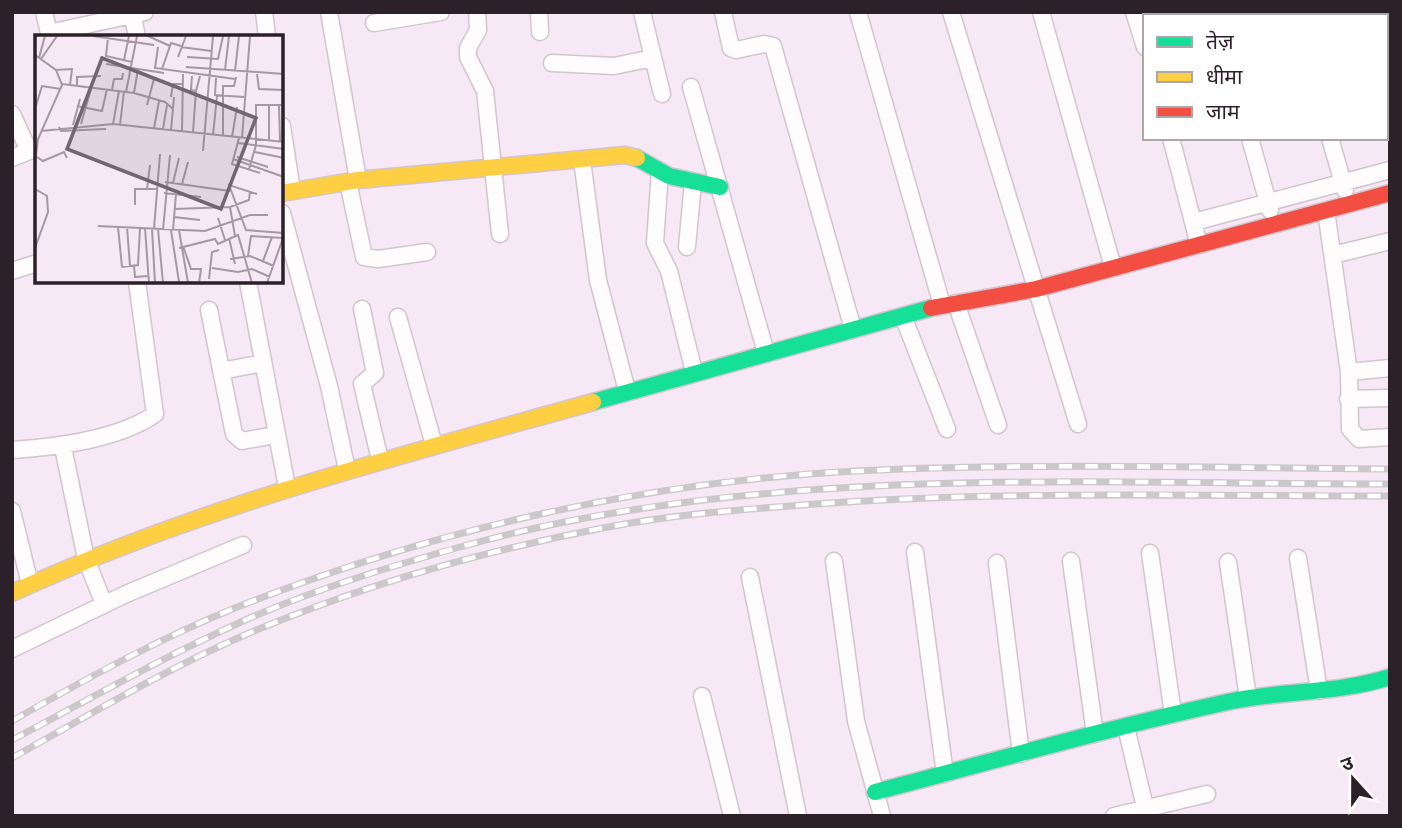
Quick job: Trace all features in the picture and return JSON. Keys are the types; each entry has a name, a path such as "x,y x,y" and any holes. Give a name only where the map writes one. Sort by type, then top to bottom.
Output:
{"street":[{"path":"44,12 50,35 137,13 137,35"},
{"path":"264,12 268,35"},
{"path":"329,12 364,257 378,259 426,252"},
{"path":"374,23 442,12"},
{"path":"477,12 478,30 468,48 467,57 485,91 500,234"},
{"path":"539,12 540,32"},
{"path":"642,12 662,94"},
{"path":"723,12 732,48 736,50 764,44 773,46 853,329"},
{"path":"858,12 949,304 998,425"},
{"path":"951,12 1078,424"},
{"path":"1041,12 1113,267"},
{"path":"1134,12 1143,41"},
{"path":"552,63 614,66 653,58"},
{"path":"691,87 766,353"},
{"path":"12,114 33,149 12,158"},
{"path":"1172,140 1199,245"},
{"path":"1251,140 1274,225"},
{"path":"1331,140 1349,205"},
{"path":"284,152 287,192 353,181 633,156 660,171 693,182 720,187"},
{"path":"582,160 598,280 627,391"},
{"path":"1194,222 1390,170"},
{"path":"660,171 655,243 669,271 694,372"},
{"path":"687,247 693,182"},
{"path":"12,593 86,559 286,487 853,329 949,304 1036,289 1390,193"},
{"path":"1326,211 1349,372 1348,399 1354,436 1359,439 1390,437"},
{"path":"284,220 329,386 347,470"},
{"path":"1333,255 1390,241"},
{"path":"12,271 35,264"},
{"path":"12,450 63,447 87,441 155,414 137,284"},
{"path":"248,284 286,487"},
{"path":"362,309 375,373 362,384 380,460"},
{"path":"209,310 236,438 242,441 275,435"},
{"path":"903,316 947,429"},
{"path":"398,317 434,445"},
{"path":"221,371 263,363"},
{"path":"1349,372 1390,368"},
{"path":"1348,399 1390,398"},
{"path":"63,447 86,559 104,604"},
{"path":"12,510 30,584"},
{"path":"12,649 104,604 243,545"},
{"path":"915,552 945,774"},
{"path":"1150,553 1173,714"},
{"path":"1298,558 1319,691"},
{"path":"834,561 856,721 882,816"},
{"path":"1072,561 1095,734"},
{"path":"1228,562 1248,698"},
{"path":"997,563 1021,754"},
{"path":"750,578 798,816"},
{"path":"875,792 1173,714 1248,698 1355,688 1390,677"},
{"path":"702,696 732,816"},
{"path":"1126,727 1145,807"},
{"path":"1114,816 1207,794"}],"railway":[{"path":"12,721 94,675 178,633 307,581 456,535 608,500 762,478 908,469 1114,466 1390,469"},
{"path":"12,740 183,650 297,599 442,552 582,518 696,501 811,490 928,484 1390,484"},
{"path":"12,758 187,662 247,634 333,600 467,559 603,528 727,511 949,497 1390,496"}],"traffic: fast":[{"path":"637,158 669,176 720,187"},
{"path":"593,402 931,308"},
{"path":"875,792 1187,711 1232,701 1331,689 1390,677"}],"traffic: slow":[{"path":"284,193 358,180 625,155 637,158"},
{"path":"12,593 82,562 226,509 372,464 593,402"}],"traffic: jam":[{"path":"931,308 1036,289 1390,193"}]}
